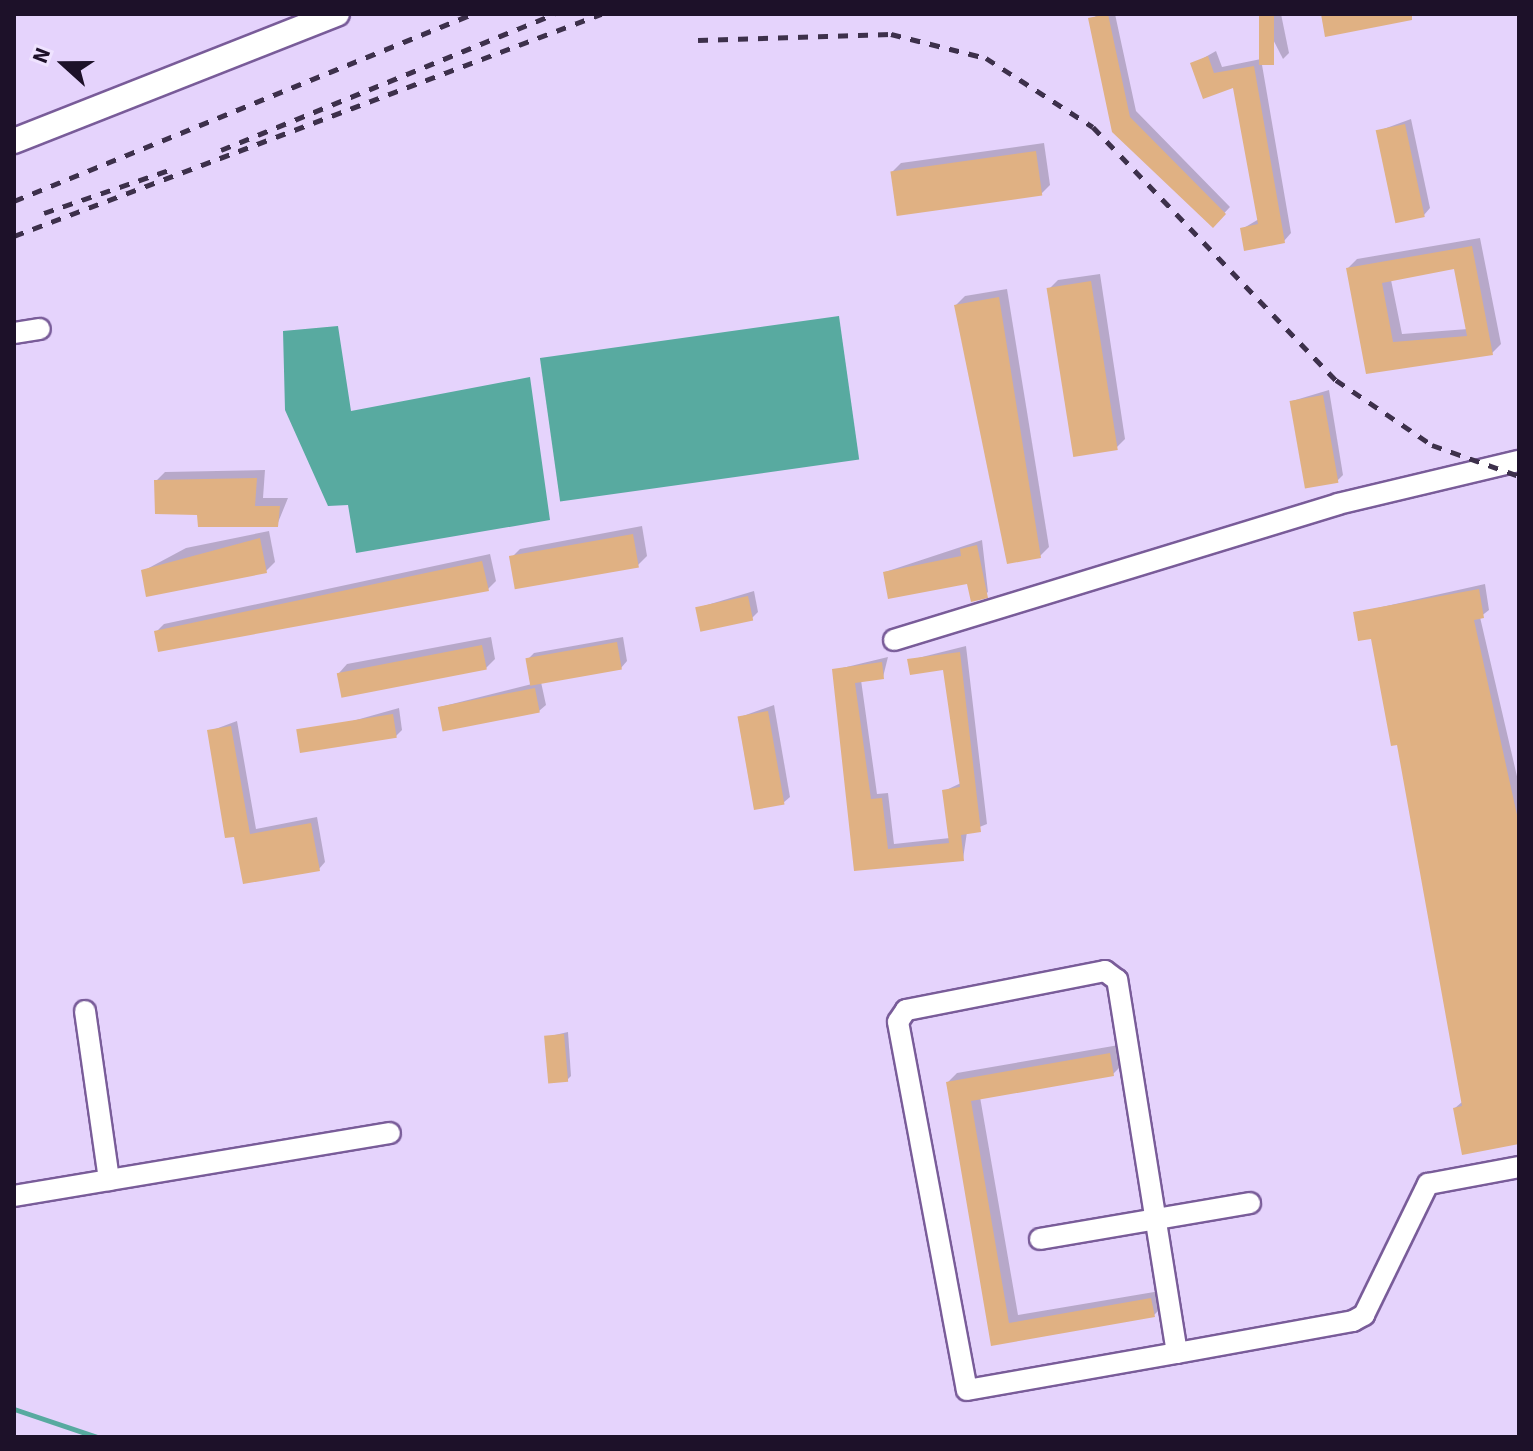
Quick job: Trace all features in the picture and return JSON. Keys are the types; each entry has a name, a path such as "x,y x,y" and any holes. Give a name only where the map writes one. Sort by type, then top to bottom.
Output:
{"main road":[{"path":"14,141 337,14"}],"street":[{"path":"14,333 40,329"},
{"path":"894,640 1338,504 1519,461"},
{"path":"1177,1353 1117,980 1105,971 906,1010 898,1022 967,1390 1177,1353 1353,1321 1364,1315 1428,1184 1519,1167"},
{"path":"85,1011 109,1180"},
{"path":"14,1196 390,1133"},
{"path":"1040,1239 1250,1203"}],"shaded area":[{"path":"839,316 859,460 560,502 540,358"},
{"path":"338,326 351,411 530,377 550,520 356,553 348,505 328,506 285,410 283,331"}],"building":[{"path":"1108,14 1130,117 1226,214 1213,228 1112,132 1088,18"},
{"path":"1259,14 1274,14 1274,65 1259,65"},
{"path":"1321,14 1412,14 1412,20 1325,37"},
{"path":"1208,56 1214,73 1254,66 1285,243 1244,251 1240,228 1258,224 1233,88 1203,99 1190,63"},
{"path":"1405,124 1425,217 1395,223 1376,130"},
{"path":"1036,151 1042,196 897,216 890,171"},
{"path":"1472,246 1493,355 1366,374 1346,268","holes":["1454,269 1467,336 1393,342 1382,283"]},
{"path":"1091,281 1118,450 1073,457 1047,288"},
{"path":"999,297 1041,558 1007,564 954,305"},
{"path":"1323,395 1338,483 1305,489 1290,401"},
{"path":"257,478 255,506 280,506 278,527 198,527 197,515 155,514 154,480"},
{"path":"633,534 639,567 515,589 509,556"},
{"path":"260,538 267,573 146,597 141,570"},
{"path":"977,545 988,598 971,602 967,584 888,599 883,572 961,556 960,549"},
{"path":"482,561 489,591 158,652 154,631"},
{"path":"1479,589 1484,618 1474,620 1519,824 1519,1144 1462,1155 1453,1108 1462,1106 1397,745 1391,746 1371,639 1358,641 1353,612"},
{"path":"748,596 753,620 700,632 695,607"},
{"path":"617,642 622,670 530,686 525,658"},
{"path":"482,645 487,670 341,698 337,673"},
{"path":"960,652 981,832 961,835 964,861 854,871 832,669 882,662 884,679 855,683 871,799 882,798 888,849 949,843 942,790 960,787 943,670 910,675 907,659"},
{"path":"535,688 540,713 443,731 438,707"},
{"path":"768,711 784,805 754,810 737,716"},
{"path":"393,714 397,738 300,753 296,729"},
{"path":"231,726 250,834 311,823 320,871 243,884 234,837 225,838 207,730"},
{"path":"564,1034 568,1082 548,1084 544,1036"},
{"path":"1110,1053 1114,1076 971,1101 1009,1323 1151,1298 1155,1317 991,1346 946,1082"}],"waterway":[{"path":"14,1409 97,1437"}],"railway":[{"path":"14,201 473,14"},
{"path":"221,150 554,14"},
{"path":"14,236 601,14"},
{"path":"698,40 891,34 986,58 1093,127 1336,380 1432,445 1519,476"},
{"path":"44,213 172,169"}]}
